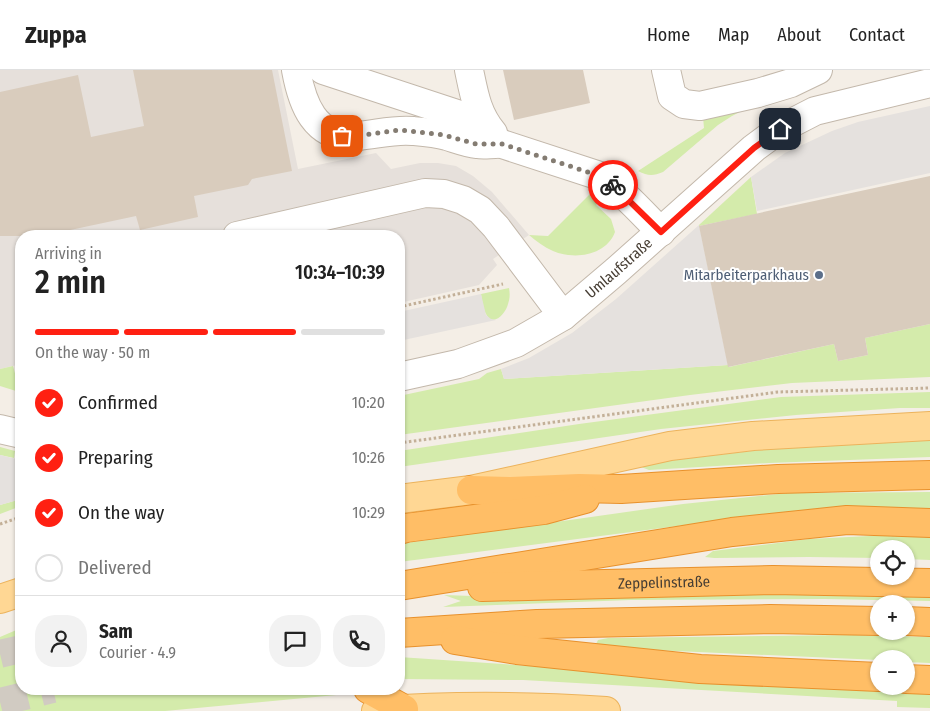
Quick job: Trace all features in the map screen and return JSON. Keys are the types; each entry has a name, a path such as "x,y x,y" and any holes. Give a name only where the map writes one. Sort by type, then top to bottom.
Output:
{"highway":[{"path":"471,490 621,489 778,479 930,475"},
{"path":"405,528 544,510 621,489"},
{"path":"405,587 732,532 847,520 930,522"},
{"name":"Zeppelinstraße","path":"405,588 773,580 930,583"},
{"path":"405,633 537,624 770,619 870,621"},
{"path":"915,621 930,622"},
{"path":"405,633 517,650 700,668 870,677"},
{"path":"915,679 930,680"},
{"path":"379,695 404,709"}],"main road":[{"path":"405,498 471,490 670,446 753,436 930,426"},
{"path":"0,599 15,594"},
{"path":"376,711 540,707 606,711"}],"lane":[{"path":"296,70 299,90 306,109 316,122 342,136 400,130 444,135 476,144 502,144"},
{"path":"323,70 463,116 480,132 502,144 597,175 619,190 661,232"},
{"path":"469,70 475,101 480,113 486,125 502,144"},
{"path":"666,70 672,96 684,104 700,106 791,83 818,70"},
{"name":"Umlaufstraße","path":"405,376 458,364 516,343 563,316 661,232 754,148 780,129 815,111 930,83"},
{"path":"263,230 425,193 444,194 463,200 480,210 496,228 563,316"},
{"path":"0,429 15,433"}],"path":[{"path":"405,307 507,283 528,269"},
{"path":"405,442 778,392 930,388"},
{"path":"0,524 15,519"}],"shaded area":[{"path":"0,70 278,70 298,169 376,153 391,169 420,163 456,166 473,176 492,192 529,235 493,259 497,265 479,285 405,302 405,230 15,230 15,365 0,369"},
{"path":"930,106 930,173 757,211 751,177 785,153 832,131 858,122"},
{"path":"699,225 728,365 504,379 501,369 529,358 572,333 616,299"},
{"path":"481,294 486,315 496,320 405,340 405,311"},
{"path":"0,455 15,459 15,501 0,505"}],"green space":[{"path":"761,101 718,125 663,172 650,175 638,171 704,128 703,117"},
{"path":"751,177 757,214 699,226 699,225"},
{"path":"591,193 597,195 602,200 596,205 611,219 615,232 611,240 597,251 579,255 561,254 540,244 529,235 548,236"},
{"path":"509,288 510,294 507,308 499,318 492,320 484,310 481,294"},
{"path":"930,324 930,377 792,383 405,434 405,395 479,379 487,373 501,369 504,379 728,365 729,367 834,344 838,361 868,355 865,338"},
{"path":"13,366 15,391 0,386 0,369"},
{"path":"930,392 930,408 900,408 796,415 661,429 405,466 405,450 579,424 781,397"},
{"path":"930,439 930,457 649,470 641,467 648,463 768,449"},
{"path":"0,447 15,451 14,458 0,455"},
{"path":"930,492 930,512 747,517 405,561 405,543 683,504 788,493"},
{"path":"15,501 15,508 0,514 0,505"},
{"path":"889,535 930,536 930,560 915,559 915,540 870,540 870,558 705,557 713,551 809,539"},
{"path":"631,591 930,592 930,601 915,601 915,595 870,595 870,600 631,600 443,607 461,601 444,595 472,596"},
{"path":"15,631 15,695 336,695 165,711 0,711 0,637"},
{"path":"854,635 870,635 870,640 915,640 915,637 930,637 930,663 915,662 915,650 870,650 870,660 609,648 599,647 596,644 598,640 608,638"},
{"path":"405,657 870,688 870,695 915,695 915,691 930,692 930,708 897,707 897,701 523,680 405,679"}],"building":[{"path":"133,70 272,70 292,171 252,179 248,185 194,196 198,217 140,230 136,216 70,230 15,230 15,236 0,236 0,92 78,75 91,137 144,126"},
{"path":"503,70 583,70 590,103 514,120"},
{"name":"Mitarbeiterparkhaus","path":"930,176 930,324 865,338 868,355 838,361 834,344 728,367 699,226"}],"tunnel":[{"path":"0,654 15,650"},
{"path":"0,702 29,695"}],"way so far":[{"path":"342,136 400,130 444,135 476,144 502,144 597,175 613,185"}],"place":[{"name":"Mitarbeiterparkhaus","path":"819,275"}],"route":[{"path":"613,185 661,232 754,148 780,129"}]}
